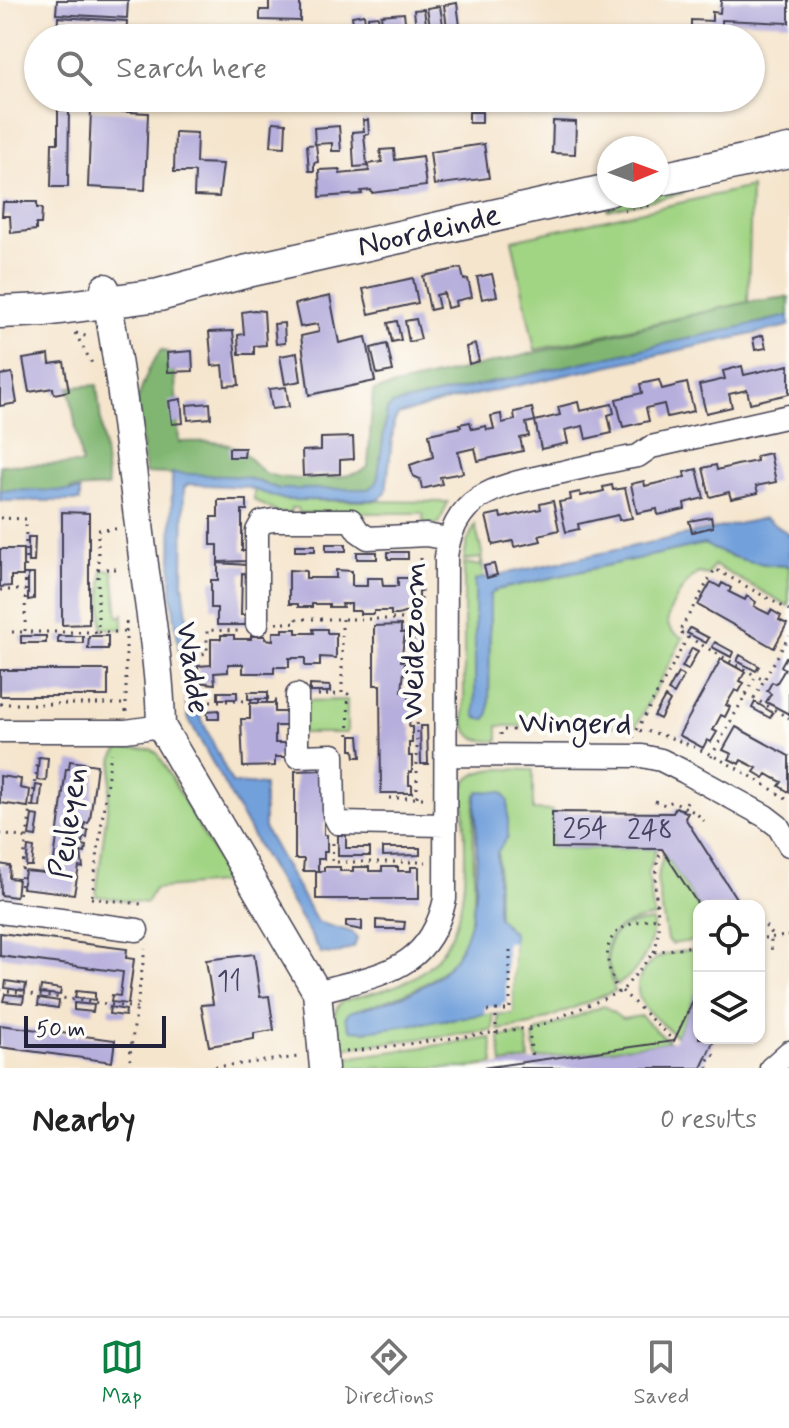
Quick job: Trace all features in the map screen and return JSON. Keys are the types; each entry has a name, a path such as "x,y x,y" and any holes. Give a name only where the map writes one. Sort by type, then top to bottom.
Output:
{"main road":[{"path":"669,177 789,151"},
{"name":"Noordeinde","path":"0,312 106,295 206,274 248,271 597,193"},
{"name":"Noordeinde","path":"0,303 106,295"}],"street":[{"name":"Wadde","path":"106,295 159,684 161,726 317,992 315,1056"},
{"name":"Weidezoom","path":"317,992 401,966 418,954 431,939 440,921 445,899 446,557 448,539 460,515 475,500 502,485 638,456 651,447 789,416"},
{"path":"255,626 257,531 262,522 351,520 358,531 368,538 421,536 448,539"},
{"path":"297,695 297,756 333,755 334,815 338,823 445,825"},
{"name":"Peuleyen","path":"0,731 116,731 161,726"},
{"name":"Wingerd","path":"446,755 623,754 661,760 765,816 778,826 789,845"},
{"path":"8,913 137,930"},
{"path":"771,1068 789,1052"}],"path":[{"path":"0,518 26,519 25,632"},
{"path":"98,632 98,530 112,530"},
{"path":"170,659 207,653 207,630 297,623 297,619 421,619 421,536"},
{"path":"98,569 115,569"},
{"path":"764,680 679,632 715,569 789,610"},
{"path":"0,590 25,590"},
{"path":"333,755 349,752 348,694 342,694 342,619"},
{"path":"408,619 409,679 417,679 417,798"},
{"path":"12,632 126,632"},
{"path":"754,698 789,636"},
{"path":"623,754 688,637"},
{"path":"699,779 756,676"},
{"path":"746,694 789,718"},
{"path":"0,704 126,704"},
{"path":"8,913 27,838 41,731"},
{"name":"Peuleyen","path":"88,923 110,754 116,731"},
{"path":"389,798 426,798"},
{"path":"655,801 665,805 673,801 704,821"},
{"path":"338,823 333,831 332,862 426,862"},
{"path":"0,834 27,838"},
{"path":"207,1068 315,1056 330,1043 340,1053 529,1029 620,992 654,952 659,938 653,879 654,867 662,849"},
{"path":"658,918 622,926 607,949 607,963 620,992 674,1041"},
{"path":"765,926 770,930 772,955"},
{"path":"132,1068 130,1055 146,946 143,934 137,930"},
{"path":"765,938 789,936"},
{"path":"487,1011 510,1010 510,944"},
{"path":"654,952 693,946"},
{"path":"0,990 137,1008"},
{"path":"496,1010 496,1034"},
{"path":"529,1029 532,1060"},
{"path":"708,1068 711,1055 720,1056"}],"green space":[{"path":"751,187 748,302 535,350 512,240 656,208 669,208 669,205"},
{"path":"681,190 684,193 669,196 669,191"},
{"path":"789,297 789,316 392,405 387,411 377,483 368,489 279,489 245,477 145,473 137,401 149,369 161,350 170,353 174,362 179,442 229,445 273,476 333,478 368,467 373,391 748,302"},
{"path":"97,385 108,487 0,496 0,465 82,464 69,387"},
{"path":"254,489 285,500 448,502 439,524 424,524 423,513 299,513 298,508 291,508 291,513 278,513 254,500"},
{"path":"475,525 482,553 483,579 475,582 475,715 478,719 489,713 490,595 497,590 704,544 745,561 789,566 789,606 714,565 708,575 699,573 694,576 673,604 668,624 683,638 636,726 498,726 498,741 481,740 469,733 464,722 464,563 481,566 481,558 464,560 467,542"},
{"path":"102,570 113,570 118,616 123,614 123,629 102,628"},
{"path":"347,700 347,733 302,733 302,701"},
{"path":"120,748 151,749 158,754 230,882 154,889 146,903 96,896 114,756"},
{"path":"533,770 533,810 552,811 552,848 656,849 648,874 654,917 624,925 609,940 607,961 615,991 531,1025 498,1030 498,1013 513,1013 513,933 498,917 498,848 476,795 474,900 470,926 462,947 449,964 415,989 349,1012 425,1023 493,1013 493,1030 341,1048 340,1038 335,1035 334,1021 342,1001 407,981 430,965 447,945 457,921 465,867 464,786 485,771"},
{"path":"664,852 695,900 693,941 672,944 667,940 657,879"},
{"path":"653,921 644,958 617,985 608,963 611,939 626,926"},
{"path":"693,950 693,1001 676,1036 644,1006 638,991 644,970 655,960 671,953"},
{"path":"604,1006 622,1019 641,1016 669,1042 536,1059 533,1037 536,1032"},
{"path":"521,1034 527,1037 529,1060 502,1064 499,1037"},
{"path":"491,1038 494,1064 467,1068 344,1068 344,1058"}],"water":[{"path":"789,316 789,326 447,401 398,415 394,422 386,492 379,500 285,500 246,487 188,484 184,488 183,583 199,714 232,783 264,785 264,828 317,922 352,932 357,939 354,947 336,954 321,953 188,718 171,591 172,473 245,477 279,489 368,489 377,483 387,411 392,405"},
{"path":"0,490 80,491 80,501 0,501"},
{"path":"765,518 789,534 789,566 745,560 704,544 496,590 490,595 489,713 486,719 475,715 475,580"},
{"path":"479,791 502,792 508,801 508,837 497,852 497,909 498,917 513,933 513,1013 366,1031 351,1030 345,1018 349,1012 397,998 425,985 446,969 460,949 474,901 476,797"}],"pier":[{"path":"506,942 513,942 513,1013 485,1014 485,1007 501,1007 502,1003 506,1003"}],"building":[{"path":"57,0 128,0 127,18 56,14"},
{"path":"269,0 300,1 300,21 260,20 260,10 269,10"},
{"path":"721,0 789,0 789,23 722,20 722,24 691,24 691,20 712,21 712,12 720,13"},
{"path":"457,3 460,24 446,24 444,5"},
{"path":"440,6 443,24 430,24 427,8"},
{"path":"424,9 426,24 416,24 414,10"},
{"path":"404,13 405,24 382,24 381,15"},
{"path":"364,14 365,24 353,24 352,16"},
{"path":"378,16 379,24 369,24 368,17"},
{"path":"58,17 127,21 127,24 58,24"},
{"path":"58,112 69,112 68,187 51,187 52,143 58,143"},
{"path":"91,112 148,113 145,190 88,187"},
{"path":"469,112 482,112 482,123 469,123"},
{"path":"363,120 368,120 369,134 364,135 367,164 382,162 380,150 394,149 395,160 422,156 426,186 320,197 319,170 340,169 340,174 369,171 368,166 354,167 352,132 364,131"},
{"path":"553,121 576,122 575,154 552,153"},
{"path":"273,122 286,123 285,147 271,146"},
{"path":"339,126 341,151 332,151 332,143 315,144 314,128"},
{"path":"175,132 197,133 196,163 223,164 219,197 194,196 195,172 174,172"},
{"path":"316,144 318,162 314,163 314,171 309,171 307,145"},
{"path":"484,144 489,178 434,185 430,152"},
{"path":"3,202 37,202 37,208 42,208 41,224 36,224 36,230 11,233 10,216 2,216"},
{"path":"461,268 464,280 468,279 472,297 455,301 456,306 447,308 444,293 436,295 439,308 430,310 423,276"},
{"path":"492,274 497,296 482,299 477,277"},
{"path":"413,278 418,303 369,314 363,289"},
{"path":"330,296 339,343 366,337 375,381 309,395 301,336 319,332 318,324 300,327 295,304"},
{"path":"264,311 266,345 254,346 254,354 239,354 238,335 244,334 242,312"},
{"path":"416,319 421,339 409,342 405,321"},
{"path":"397,321 401,340 392,342 388,323"},
{"path":"284,323 285,343 276,344 274,324"},
{"path":"233,331 239,385 225,386 223,365 212,366 209,332"},
{"path":"763,335 766,348 755,350 753,338"},
{"path":"387,344 393,371 377,374 371,348"},
{"path":"475,344 479,361 469,364 466,347"},
{"path":"192,351 193,371 168,372 167,353"},
{"path":"297,353 301,381 285,384 280,356"},
{"path":"49,355 50,364 64,362 69,391 54,394 53,388 29,392 23,359"},
{"path":"789,365 789,394 750,403 747,390 729,394 732,407 706,413 699,385 725,379 723,371 742,366 744,375"},
{"path":"12,373 17,403 0,406 0,375"},
{"path":"659,380 662,389 687,383 694,411 667,417 664,404 646,408 649,421 623,427 616,399 642,393 640,384"},
{"path":"286,387 289,407 272,409 269,389"},
{"path":"181,399 183,423 172,424 169,401"},
{"path":"578,402 580,411 612,404 614,413 608,415 612,433 586,439 583,426 565,430 568,443 541,449 535,421 560,415 558,407"},
{"path":"210,403 211,418 188,420 187,405"},
{"path":"532,408 535,421 526,423 529,436 520,438 523,451 478,461 475,448 458,452 463,473 440,477 442,484 422,489 420,479 413,476 410,465 433,457 429,434 470,422 472,429 486,426 487,430 494,429 491,416 501,414 502,423 515,420 514,412"},
{"path":"353,437 354,459 340,460 340,474 303,476 302,451 321,450 321,438"},
{"path":"229,448 245,448 244,457 229,457"},
{"path":"770,453 776,482 756,486 758,493 731,499 729,492 710,497 703,468 716,465 717,470 757,461 756,456"},
{"path":"697,469 704,498 684,503 685,509 658,515 657,509 637,513 631,484 644,481 645,486 685,477 684,472"},
{"path":"612,485 613,490 625,488 632,518 619,520 618,515 578,524 579,529 566,532 559,502 571,500 570,494 580,492 581,496 604,491 603,487"},
{"path":"218,500 247,500 247,510 242,510 242,551 247,551 247,561 218,562 218,545 211,545 211,517 218,517"},
{"path":"553,501 559,530 539,535 541,541 514,547 513,541 493,545 486,516 500,513 501,518 541,509 540,504"},
{"path":"62,512 89,513 89,624 62,625"},
{"path":"711,517 713,527 692,532 689,521"},
{"path":"28,537 35,537 34,562 28,562"},
{"path":"326,544 346,544 346,551 326,551"},
{"path":"295,545 315,545 315,551 295,551"},
{"path":"0,549 23,549 23,576 11,576 11,586 0,587"},
{"path":"357,552 377,552 377,559 357,559"},
{"path":"388,552 408,552 408,559 388,559"},
{"path":"218,563 247,565 247,574 242,573 241,615 247,615 247,625 217,625 217,608 211,608 211,580 218,580"},
{"path":"494,564 497,575 487,578 484,566"},
{"path":"289,570 306,571 306,578 336,578 336,570 352,571 352,586 367,586 367,578 382,578 383,586 398,586 398,578 419,578 419,608 391,615 391,611 360,614 360,611 351,611 351,604 342,604 343,607 312,604 312,607 298,607 298,604 289,604"},
{"path":"28,574 34,574 34,599 28,600"},
{"path":"711,582 720,587 722,583 731,588 729,592 745,600 747,596 756,602 754,606 761,610 769,614 771,610 781,616 779,620 787,624 774,648 698,605"},
{"path":"401,625 401,633 405,633 401,661 405,661 402,691 409,691 409,698 412,698 409,756 412,756 412,772 409,772 409,785 412,785 412,793 381,793 380,685 374,685 374,626"},
{"path":"690,628 709,638 706,643 687,633"},
{"path":"283,629 314,633 313,629 327,629 327,633 336,633 336,658 320,657 320,666 305,666 305,658 289,658 289,667 274,667 274,673 243,673 243,664 228,664 228,672 214,673 215,684 198,682 198,666 211,665 211,639 234,635 234,639 265,636 265,639 273,640 273,632 283,632"},
{"path":"21,636 46,636 46,643 21,643"},
{"path":"58,636 83,636 83,643 58,643"},
{"path":"89,636 108,636 108,649 88,649"},
{"path":"413,638 420,638 420,670 413,669"},
{"path":"715,642 733,652 731,657 712,647"},
{"path":"692,648 698,651 688,670 682,667"},
{"path":"740,655 759,666 756,671 737,661"},
{"path":"786,657 789,658 789,714 766,702 771,694 767,691 772,682 776,684 785,669 781,666"},
{"path":"721,659 745,672 740,681 744,683 739,692 735,690 726,705 730,707 725,717 721,715 713,730 717,732 703,748 679,735"},
{"path":"0,670 108,670 108,696 0,696"},
{"path":"678,673 684,676 674,694 668,691"},
{"path":"310,685 330,686 330,692 310,692"},
{"path":"218,692 237,692 237,699 218,699"},
{"path":"248,692 268,692 268,699 248,699"},
{"path":"665,697 670,701 660,719 654,716"},
{"path":"755,702 773,713 770,718 752,708"},
{"path":"250,703 275,703 275,712 289,712 289,726 275,726 275,743 289,743 289,757 275,757 275,766 243,767 241,719 250,719"},
{"path":"219,710 219,719 208,719 207,711"},
{"path":"420,726 427,726 428,764 421,764"},
{"path":"736,727 789,756 789,792 779,786 782,782 767,774 764,778 754,772 757,768 741,760 739,764 729,759 732,754 723,750"},
{"path":"351,736 359,736 361,757 355,757 354,750 351,750"},
{"path":"39,757 48,758 46,781 37,780"},
{"path":"70,761 97,765 90,820 85,823 84,830 88,830 87,838 83,837 82,845 86,846 85,853 81,852 83,868 79,867 74,894 22,888 25,871 44,873 45,867 53,868 66,769 69,769"},
{"path":"324,770 327,852 324,852 324,859 318,859 318,871 303,871 304,859 295,859 295,771"},
{"path":"0,776 21,779 20,788 30,790 28,807 0,803"},
{"path":"36,785 42,786 40,807 33,806"},
{"path":"676,807 688,813 685,818 737,900 695,900 662,849 552,848 552,812 673,813"},
{"path":"32,815 39,816 36,837 29,836"},
{"path":"338,835 346,835 346,848 370,848 370,856 338,856"},
{"path":"28,847 34,848 32,866 26,866"},
{"path":"383,848 420,848 420,855 383,856"},
{"path":"0,864 10,866 9,878 18,879 16,897 1,895"},
{"path":"324,867 353,871 353,867 369,867 369,871 382,871 382,867 398,867 398,871 411,871 411,867 419,867 419,899 316,899 316,871 324,871"},
{"path":"376,920 405,922 404,929 376,929"},
{"path":"346,921 362,921 362,930 346,927"},
{"path":"0,933 127,949 126,958 134,959 128,1004 111,1002 112,995 120,996 123,972 0,956"},
{"path":"254,954 260,997 269,996 274,1030 254,1033 254,1039 209,1046 201,1005 213,1004 206,960"},
{"path":"6,981 26,984 25,991 5,988"},
{"path":"41,986 61,989 60,995 40,993"},
{"path":"76,991 95,993 95,1000 75,998"},
{"path":"5,994 24,996 23,1003 3,1001"},
{"path":"39,998 59,1001 58,1008 38,1005"},
{"path":"693,1001 693,1044 712,1044 701,1068 482,1068 674,1041"},
{"path":"74,1003 94,1005 93,1012 74,1010"},
{"path":"110,1007 126,1010 125,1016 109,1014"},
{"path":"0,1025 115,1040 112,1062 0,1047"}]}
